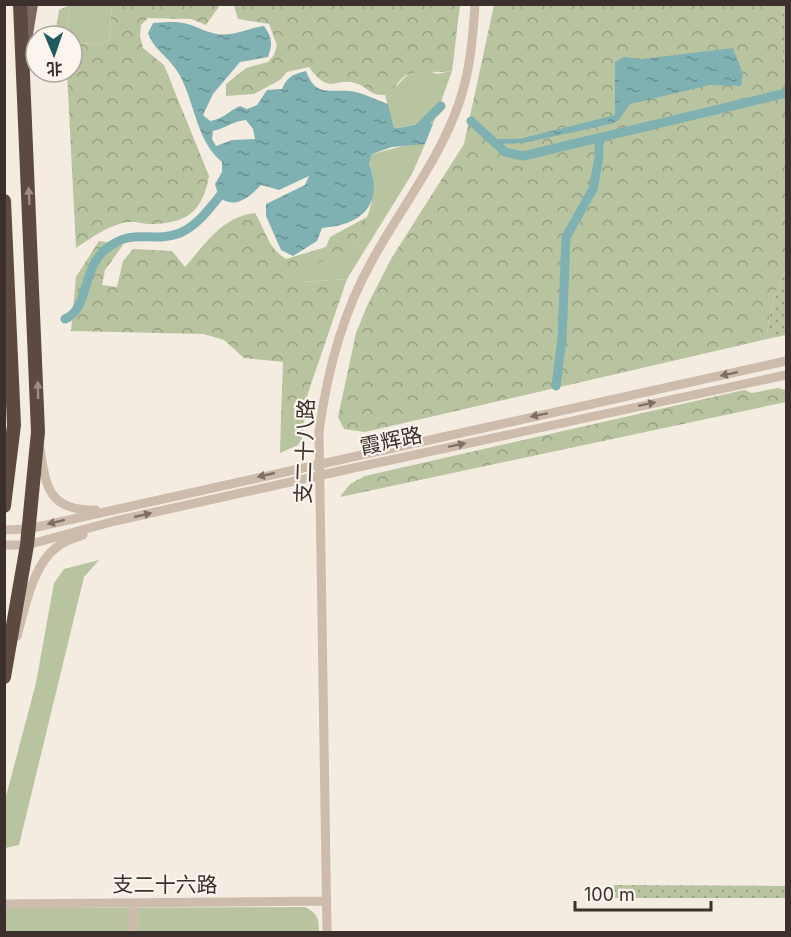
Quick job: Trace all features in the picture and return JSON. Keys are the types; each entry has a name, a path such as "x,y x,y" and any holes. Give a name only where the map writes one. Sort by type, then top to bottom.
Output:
{"highway":[{"path":"4,679 27,544 38,432 20,4"},
{"path":"4,201 14,425 4,506"}],"main road":[{"path":"23,71 32,4"}],"street":[{"name":"支二十八路","path":"327,933 319,432 325,387 349,308 372,260 450,126 466,77 476,4"},
{"name":"霞辉路","path":"4,530 28,529 786,361"},
{"name":"霞辉路","path":"4,545 27,544 115,521 786,375"},
{"path":"4,466 14,425"},
{"path":"38,432 47,490 57,501 71,508 113,509"},
{"path":"4,679 23,617 46,557 57,546 115,521"},
{"name":"支二十六路","path":"4,904 327,901"},
{"path":"134,903 134,933"}],"green space":[{"path":"239,4 460,5 452,71 419,72 407,75 390,92 379,95 350,82 328,84 309,67 287,72 280,80 254,94 226,96 226,84 246,68 268,62 274,55 277,45 269,24 238,19 234,6"},
{"path":"70,5 68,24 57,24 59,10"},
{"path":"70,5 112,5 109,40 96,45 84,43 84,24 68,24"},
{"path":"112,5 220,5 206,25 191,19 148,18 141,25 140,36 143,48 164,65 209,176 202,200 190,214 182,219 161,223 123,223 101,232 76,248 68,84 84,84 84,43 96,45 109,40"},
{"path":"494,5 783,5 780,34 786,74 786,271 773,304 767,339 365,432 344,429 338,417 356,333 391,259 464,144"},
{"path":"783,5 786,5 786,74 780,34"},
{"path":"427,70 437,74 452,71 433,124 423,123 394,128 385,95 411,74"},
{"path":"411,144 425,144 412,174 347,279 301,282 301,273 322,261 351,251 366,219 373,197 369,162 372,154"},
{"path":"255,213 271,244 286,259 326,247 330,237 369,216 351,251 301,282 347,279 308,393 303,401 295,402 289,417 281,417 283,362 244,358 224,340 204,334 71,331 76,277 99,241 123,245 105,270 102,285 117,287 123,261 133,249 172,251 185,267 216,232 243,215"},
{"path":"786,271 786,335 767,339 773,304"},
{"path":"778,388 786,390 786,402 340,497 350,484 365,476 744,390 752,393"},
{"path":"308,393 302,439 298,445 280,453 281,417 289,417 288,405 303,401"},
{"path":"99,560 84,577 19,845 5,848 5,800 36,683 54,583 64,569"},
{"path":"614,885 786,886 786,898 614,898"},
{"path":"305,907 317,917 319,932 5,932 4,908"}],"water":[{"path":"153,23 185,23 223,35 264,26 267,30 271,41 268,57 240,62 213,94 203,115 210,121 219,119 240,106 247,109 257,105 267,90 282,89 291,77 306,71 318,88 364,94 388,104 394,128 423,123 433,124 425,144 392,147 372,154 369,163 374,190 372,201 366,210 349,222 322,228 317,241 293,256 281,250 266,216 266,204 305,185 309,176 279,190 261,185 252,194 236,202 225,201 219,197 215,184 222,172 222,162 213,153 201,132 179,74 150,39 148,33","holes":["246,120 253,129 255,139 232,140 216,146 212,139 213,131 241,121"]},
{"path":"733,48 743,74 741,86 710,85 630,104 619,120 611,124 523,143 496,144 491,139 519,139 615,115 615,62 624,57 642,59"}],"waterway":[{"path":"471,121 505,152 523,156 786,93"},
{"path":"417,130 441,106"},
{"path":"556,386 562,339 566,237 593,189 599,158 599,139"},
{"path":"65,319 78,307 92,267 105,250 124,239 170,236 180,233 199,219 226,188"}]}
